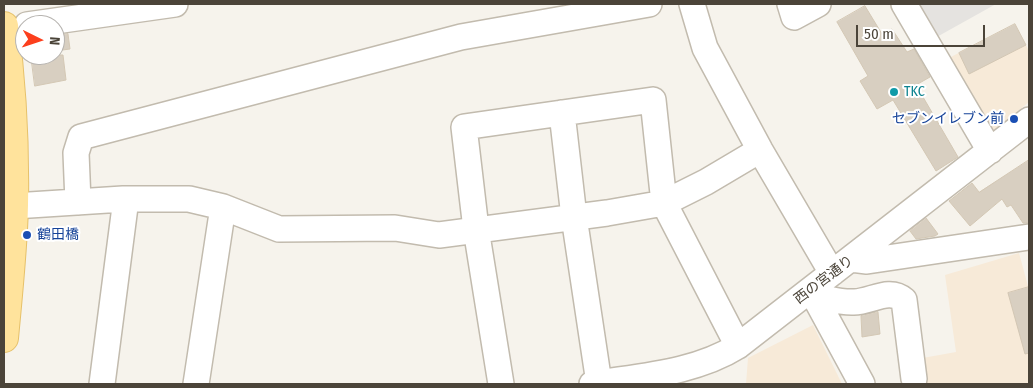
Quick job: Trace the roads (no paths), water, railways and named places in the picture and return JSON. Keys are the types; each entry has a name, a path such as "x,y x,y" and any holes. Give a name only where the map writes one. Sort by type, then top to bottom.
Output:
{"main road":[{"path":"4,338 14,206 10,72 15,47"}],"street":[{"path":"65,17 175,4"},
{"path":"78,202 76,153 81,137 461,37 649,4"},
{"path":"692,4 705,48 760,150 842,266 1028,240"},
{"path":"790,4 794,17 818,4"},
{"path":"904,4 990,151"},
{"path":"501,384 476,229 464,127 653,100 664,203 738,346"},
{"path":"562,113 596,384"},
{"name":"西の宮通り","path":"596,384 692,367 721,357 813,293 842,266 1029,120"},
{"path":"14,206 126,199 189,199 223,207 279,229 395,228 439,234 574,217 664,203 706,182 760,150"},
{"path":"102,384 126,199"},
{"path":"196,384 223,207"},
{"path":"813,293 855,302 891,294 899,295 904,300 914,379"},
{"path":"813,293 862,384"}],"place":[{"name":"TKC","path":"894,92"},
{"name":"セブンイレブン前","path":"1014,119"},
{"name":"鶴田橋","path":"27,235"}]}
